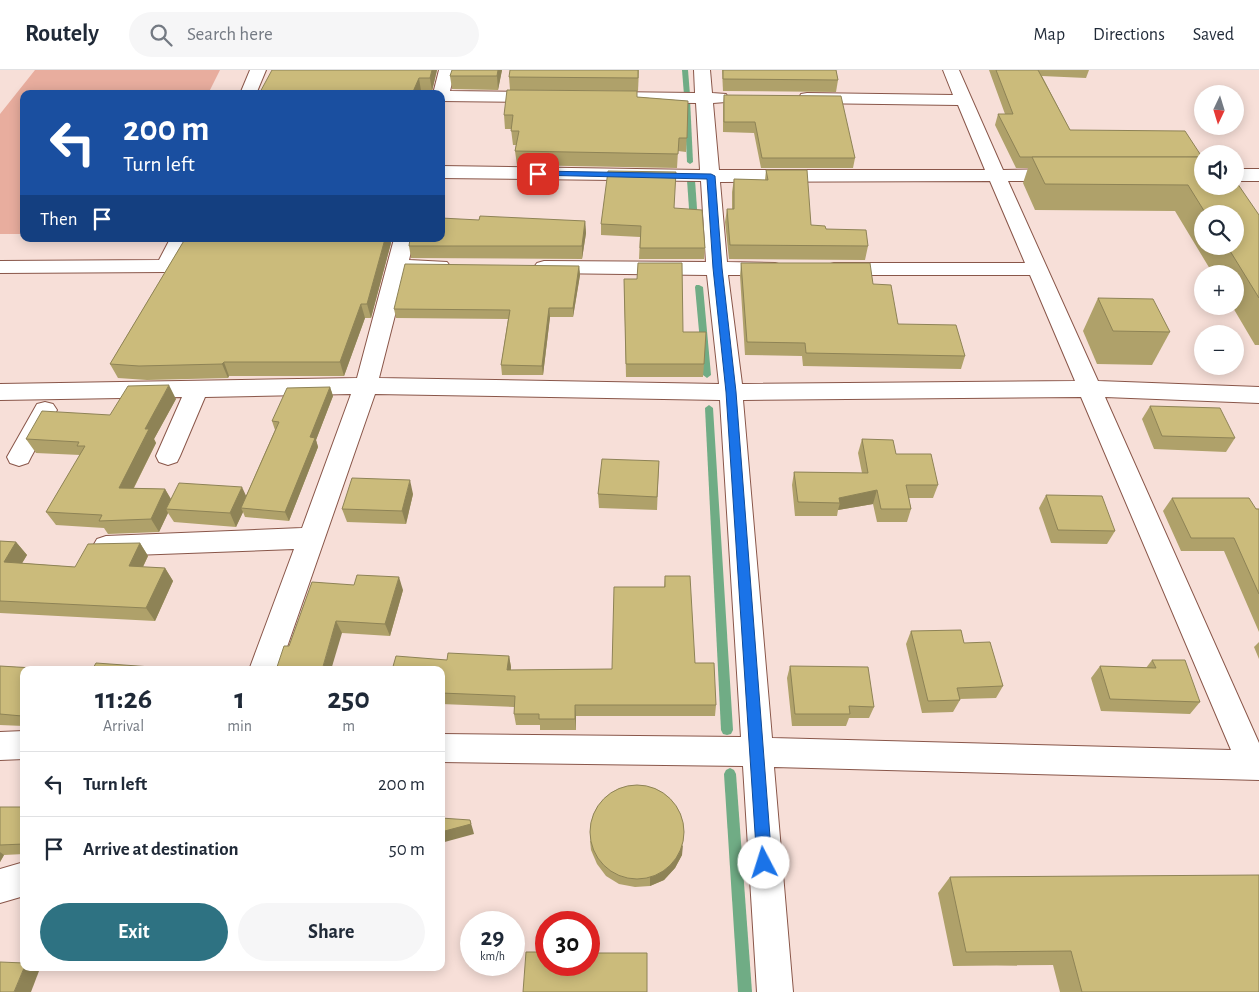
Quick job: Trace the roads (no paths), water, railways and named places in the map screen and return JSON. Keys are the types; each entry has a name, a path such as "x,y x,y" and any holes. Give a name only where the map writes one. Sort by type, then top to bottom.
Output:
{"street":[{"path":"250,90 258,70"},
{"path":"442,90 446,70"},
{"path":"702,70 717,268 731,392 775,992"},
{"path":"445,748 756,752 1256,765 1036,269 951,70"},
{"path":"445,95 558,97"},
{"path":"597,97 733,98"},
{"path":"790,98 964,100"},
{"path":"445,172 711,176 1075,175"},
{"path":"1244,175 1259,175"},
{"path":"0,267 166,266 178,242"},
{"path":"265,666 366,386 403,242"},
{"path":"398,266 458,266"},
{"path":"528,267 1036,269"},
{"path":"0,392 366,386 731,392 1089,389 1259,395"},
{"path":"168,456 197,389"},
{"path":"19,457 55,391"},
{"path":"101,546 310,538"},
{"path":"0,746 20,745"},
{"path":"0,886 20,880"}],"waterway":[{"path":"685,70 687,95"},
{"path":"687,99 690,162"},
{"path":"691,180 694,223"},
{"path":"699,287 707,375"},
{"path":"709,408 727,730"},
{"path":"730,774 745,992"}]}
